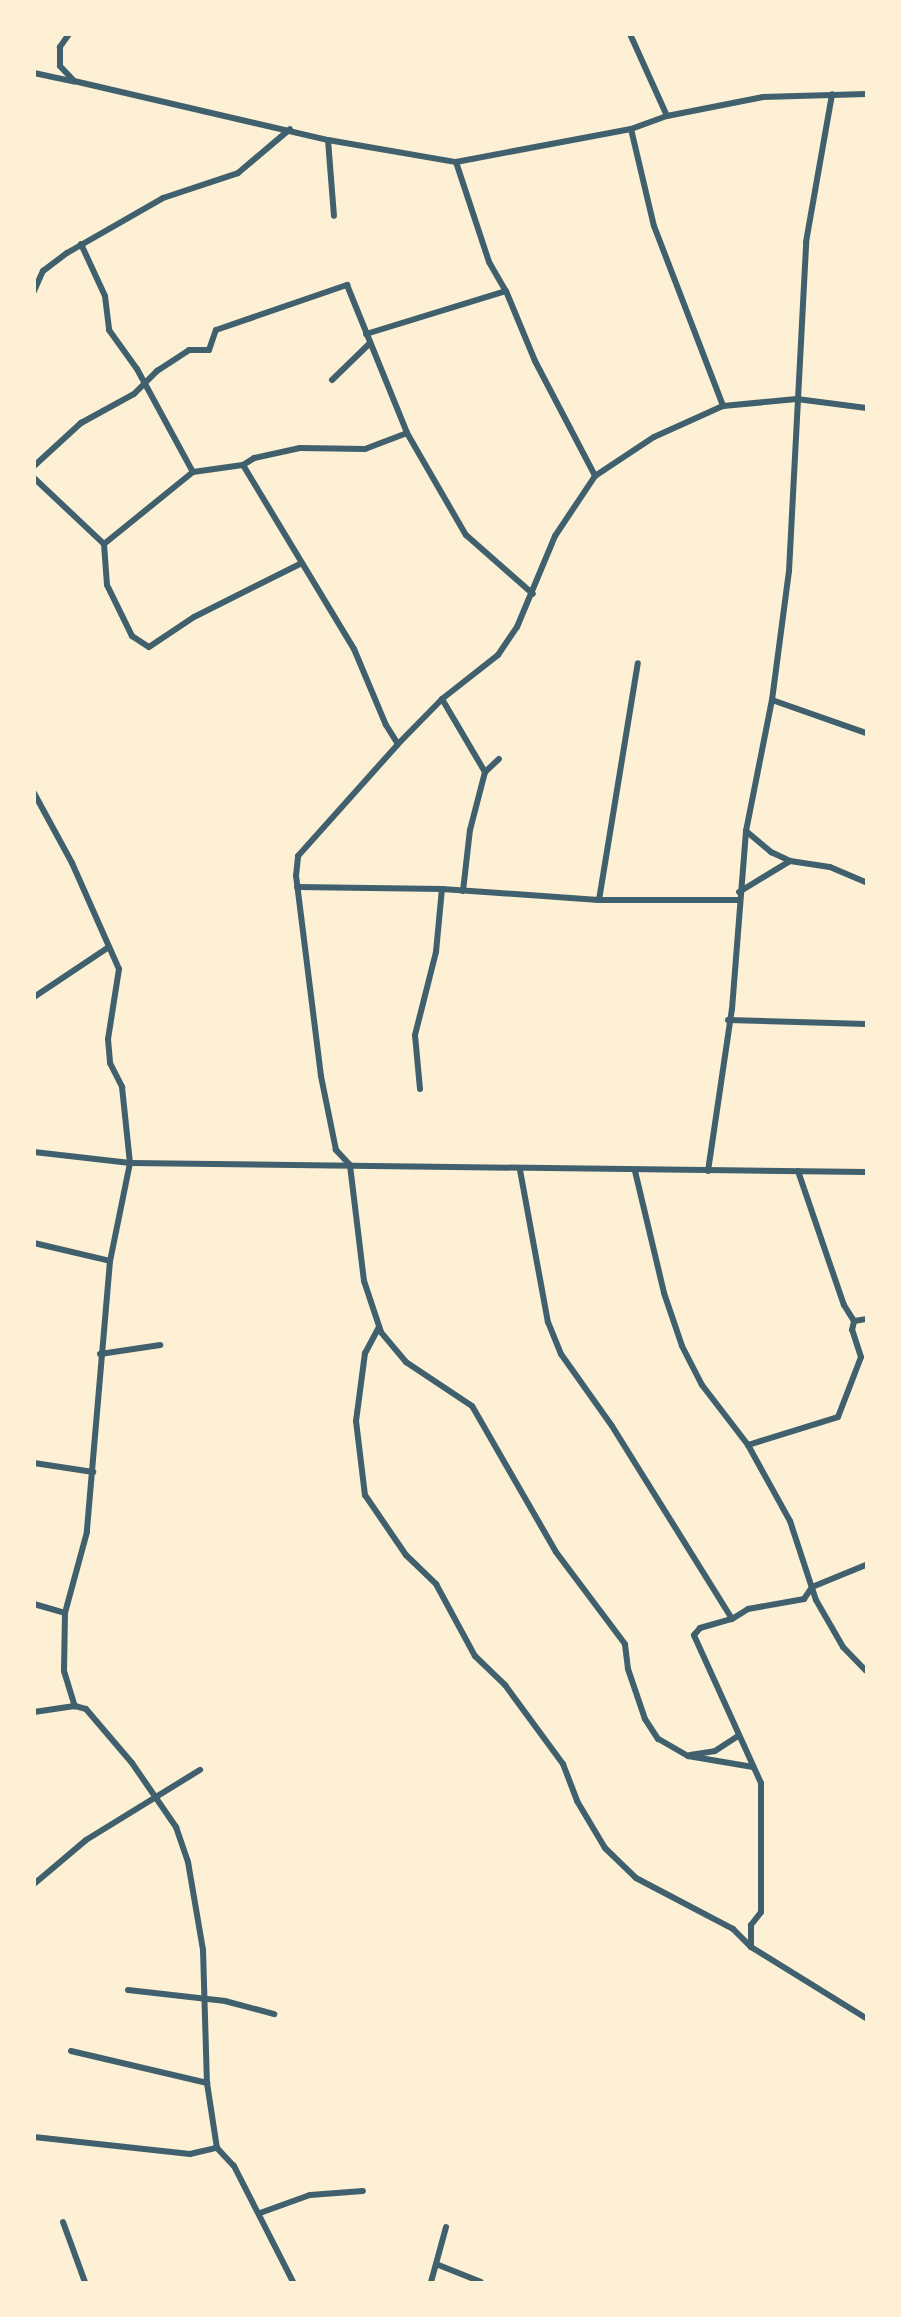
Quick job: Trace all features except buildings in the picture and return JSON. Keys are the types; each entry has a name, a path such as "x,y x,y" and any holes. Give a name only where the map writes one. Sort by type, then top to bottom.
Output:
{"street":[{"path":"69,34 60,47 60,66 74,81"},
{"path":"630,34 667,116"},
{"path":"34,73 290,129 328,140 456,162 631,129 667,116 763,97 867,94"},
{"path":"708,1171 721,1102 746,831 772,700 789,571 807,242 832,94"},
{"path":"34,291 43,271 81,244 163,198 238,173 290,129"},
{"path":"631,129 654,226 723,406"},
{"path":"328,140 334,216"},
{"path":"456,162 489,262 507,291 535,361 595,476"},
{"path":"81,244 105,296 109,330 145,384 193,472"},
{"path":"34,466 81,423 145,384 189,350 209,350 216,330 347,285 407,433 466,535 533,594"},
{"path":"366,334 507,291"},
{"path":"332,380 369,344"},
{"path":"753,1767 686,1755 658,1739 645,1719 628,1669 625,1644 556,1552 471,1406 406,1362 381,1332 381,1324 364,1281 350,1165 336,1150 321,1076 297,887 298,856 398,744 442,699 498,655 533,594 555,536 595,476 654,437 723,406 797,399 867,408"},
{"path":"104,544 193,472 243,465 254,458 300,448 365,449 407,433"},
{"path":"243,465 300,564 354,649 386,725 398,744"},
{"path":"34,478 104,544 108,585 132,636 149,647 195,617 300,564"},
{"path":"599,900 638,663"},
{"path":"442,699 485,772"},
{"path":"772,700 867,733"},
{"path":"463,891 470,830 485,772 499,759"},
{"path":"36,796 119,969 108,1039 110,1063 122,1087 130,1163 110,1261 100,1354 87,1532 64,1613 62,1660 75,1706"},
{"path":"746,831 771,852 790,861 830,867 867,882"},
{"path":"739,892 790,861"},
{"path":"297,887 442,889 599,900 738,900"},
{"path":"420,1089 415,1035 436,952 442,889"},
{"path":"34,997 109,947"},
{"path":"728,1020 867,1024"},
{"path":"34,1152 130,1163 350,1165 520,1170 867,1172"},
{"path":"520,1170 548,1322 561,1354 612,1426 732,1619"},
{"path":"635,1170 664,1293 682,1346 702,1385 748,1445 790,1521 812,1587 843,1647 867,1671"},
{"path":"748,1445 838,1417 861,1357 855,1345 854,1321 844,1305 798,1171"},
{"path":"34,1244 110,1261"},
{"path":"854,1321 867,1319"},
{"path":"381,1324 365,1353 356,1421 365,1495 406,1555 436,1584 475,1656 504,1685 564,1764 577,1801 605,1848 636,1878 733,1929 751,1947 867,2018"},
{"path":"100,1354 160,1345"},
{"path":"34,1463 93,1472"},
{"path":"751,1947 752,1925 762,1912 762,1788 694,1635 699,1628 732,1619 748,1609 804,1599 812,1587 867,1565"},
{"path":"34,1604 64,1613"},
{"path":"34,1712 75,1706 86,1709 158,1796 176,1827 188,1862 203,1950 207,2083 217,2148 234,2166 260,2213 293,2283"},
{"path":"686,1755 715,1751 738,1736"},
{"path":"34,1884 86,1840 200,1770"},
{"path":"128,1990 204,1999 274,2014"},
{"path":"72,2051 207,2083"},
{"path":"34,2137 190,2154 217,2148"},
{"path":"260,2213 310,2195 363,2191"},
{"path":"63,2222 84,2283"},
{"path":"431,2283 446,2227"},
{"path":"436,2264 481,2283"}]}
